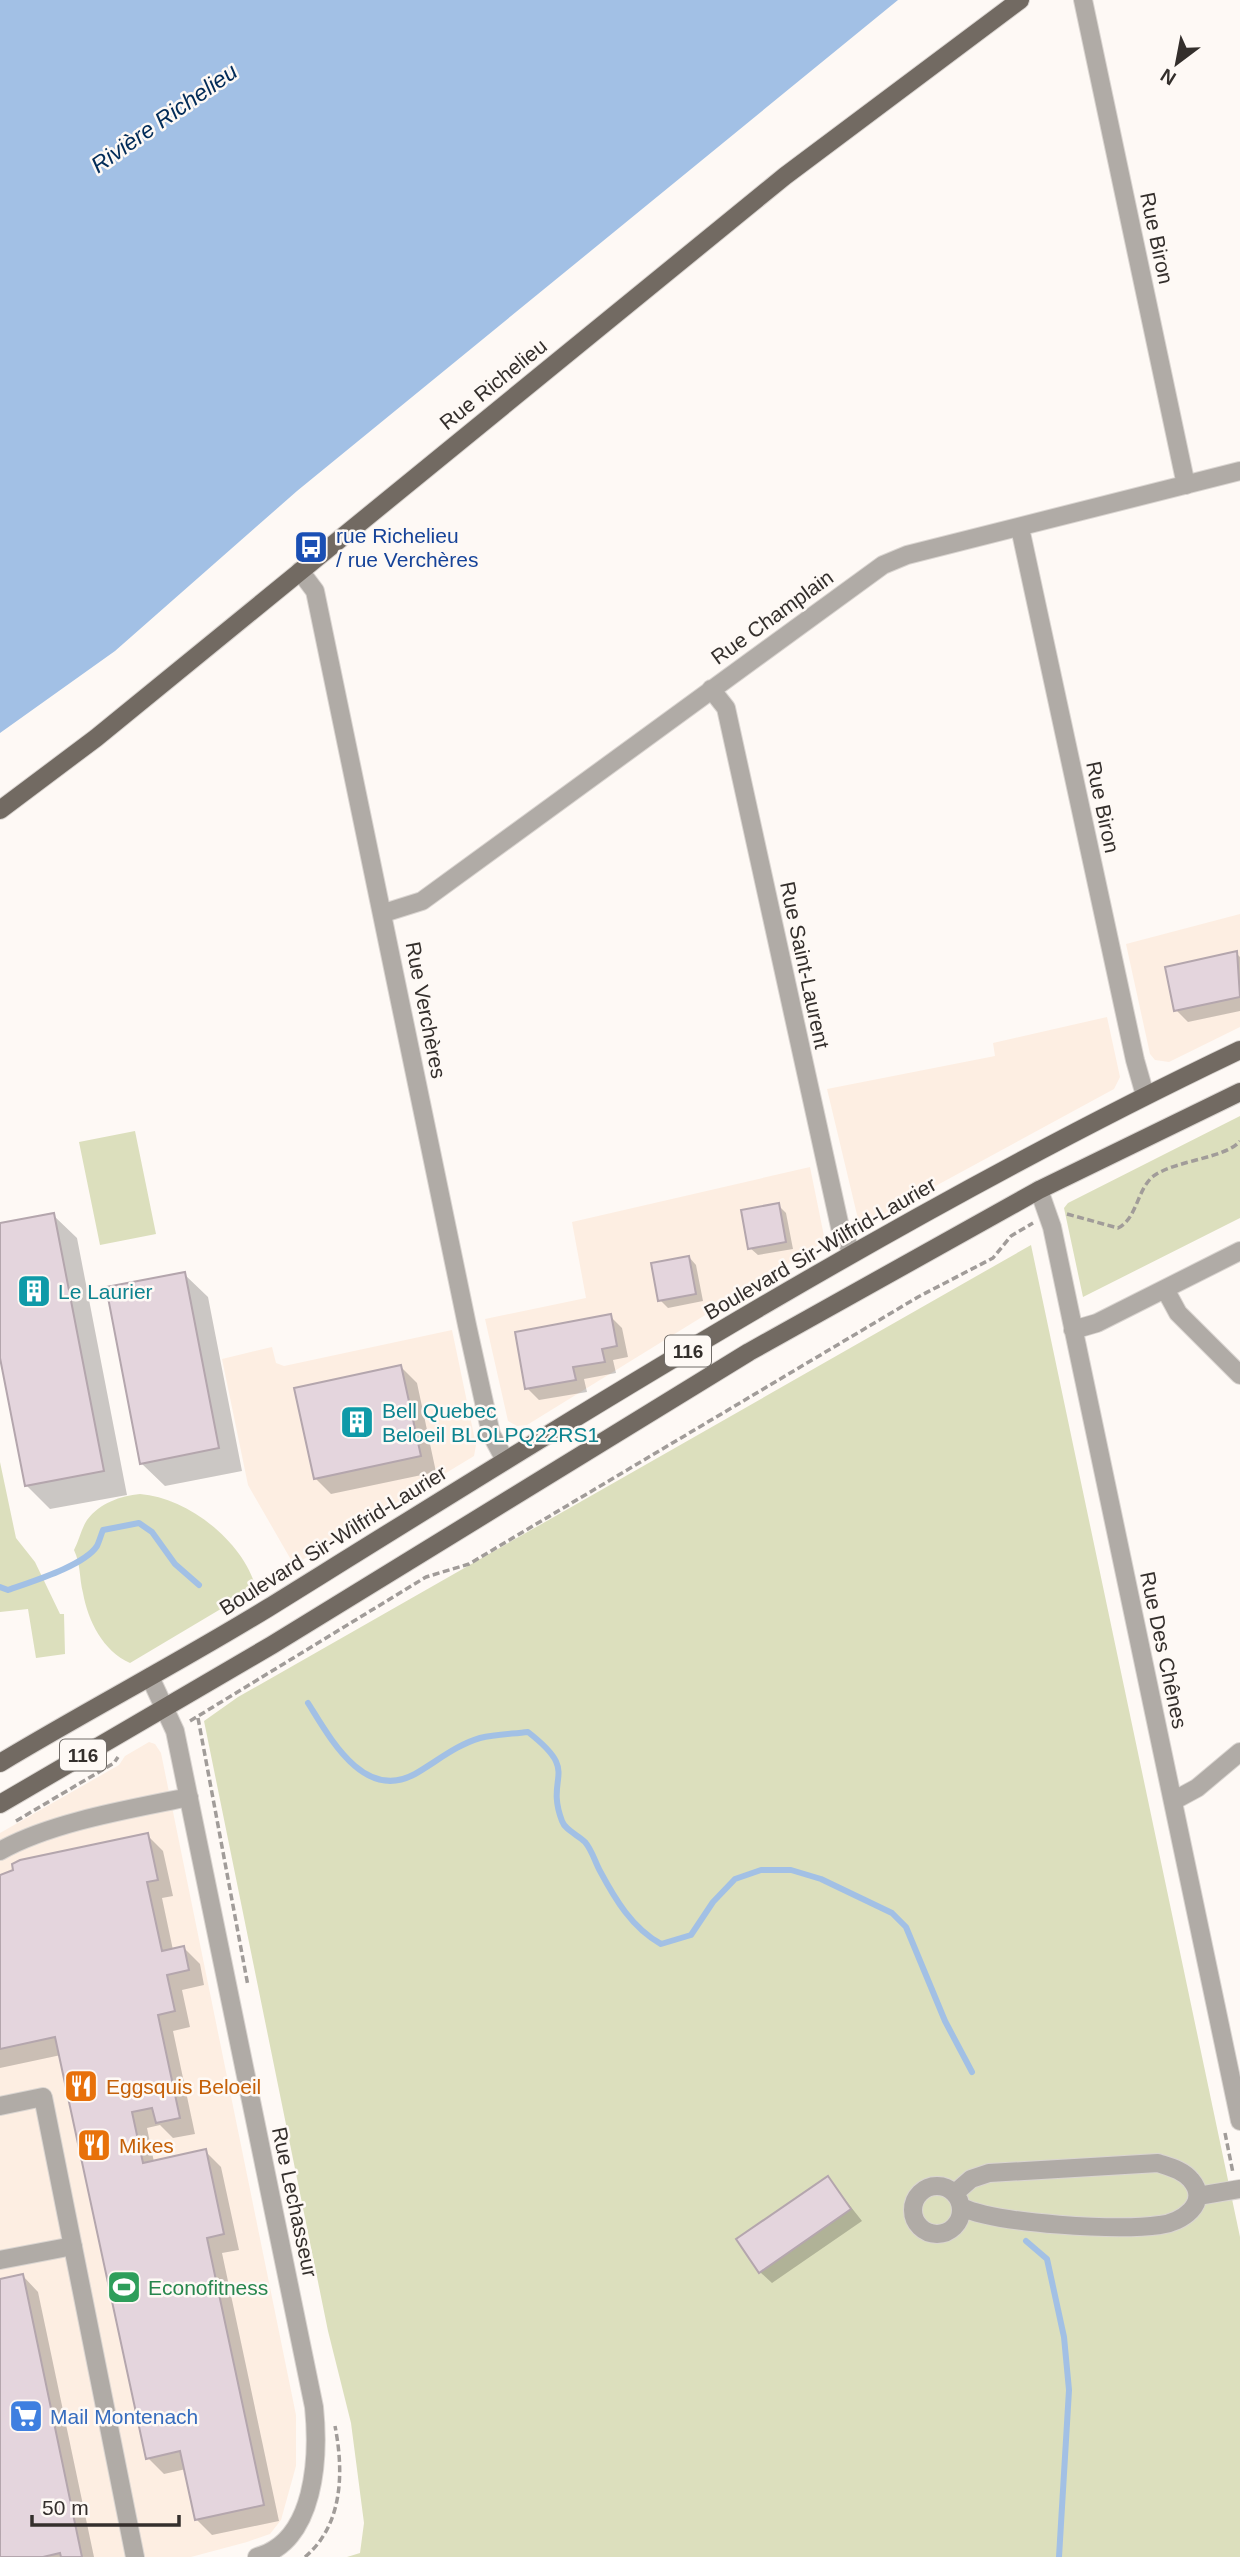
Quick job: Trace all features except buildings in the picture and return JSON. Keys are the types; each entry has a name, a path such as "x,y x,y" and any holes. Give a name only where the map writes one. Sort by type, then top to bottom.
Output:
{"main road":[{"name":"Rue Richelieu","path":"0,810 96,738 839,133 1020,0"},
{"name":"Boulevard Sir-Wilfrid-Laurier","path":"0,1763 265,1610 505,1460 852,1253 1145,1095 1240,1049"},
{"name":"116","path":"0,1804 272,1645 749,1352 1039,1190 1240,1093"}],"street":[{"name":"Rue Biron","path":"1083,0 1186,485"},
{"name":"Rue Champlain","path":"384,913 422,901 883,565 907,555 1240,471"},
{"name":"Rue Biron","path":"1020,528 1135,1060 1145,1095"},
{"name":"Rue Verchères","path":"300,571 315,591 384,913 485,1410 491,1434 505,1460"},
{"name":"Rue Saint-Laurent","path":"711,689 726,708 837,1215 852,1253"},
{"name":"Rue Des Chênes","path":"1039,1190 1052,1227 1240,2121"},
{"path":"1073,1330 1097,1322 1240,1251"},
{"path":"1165,1289 1178,1313 1240,1375"},
{"name":"Rue Lechasseur","path":"150,1676 174,1728 311,2386 316,2423 310,2491 298,2525 280,2547 257,2557"},
{"path":"1173,1801 1197,1788 1240,1752"},
{"path":"0,1851 14,1843 99,1816 189,1797"},
{"path":"0,2106 43,2097 135,2557"},
{"path":"1158,2163 1181,2171 1193,2181 1198,2196 1195,2207 1183,2218 1162,2225 1121,2227 991,2218 958,2200 971,2179 989,2173 1158,2163"},
{"path":"1198,2196 1240,2189"},
{"path":"0,2260 73,2246"}],"path":[{"path":"1063,1213 1112,1227 1123,1226 1152,1177 1198,1157 1233,1150 1240,1142"},
{"path":"198,1718 426,1577 469,1564 918,1297 993,1258 1011,1236 1033,1223"},
{"path":"11,1824 114,1763 124,1751"}],"shaded area":[{"path":"1240,914 1240,1027 1169,1062 1155,1060 1150,1054 1126,944"},
{"path":"1107,1017 1120,1077 1114,1089 871,1221 858,1219 827,1089 995,1056 993,1043"},
{"path":"810,1167 825,1241 527,1425 517,1426 508,1421 485,1319 586,1298 572,1222"},
{"path":"452,1330 476,1445 474,1456 294,1565 248,1485 222,1359 272,1347 276,1363 284,1366"},
{"path":"149,1742 155,1744 161,1753 296,2415 296,2466 281,2520 270,2534 247,2542 191,2557 0,2557 0,1833 119,1765 125,1756"}],"green space":[{"path":"1240,1116 1240,1218 1083,1297 1064,1208 1068,1203"},
{"path":"135,1131 156,1234 100,1245 79,1142"},
{"path":"1031,1245 1240,2237 1240,2557 347,2557 360,2553 364,2523 351,2423 328,2331 204,1721 238,1697"},
{"path":"0,1462 16,1538 35,1562 60,1614 64,1614 65,1654 36,1658 28,1609 0,1612"},
{"path":"140,1494 177,1504 211,1525 239,1554 256,1588 130,1663 112,1651 93,1624 85,1604 74,1550 92,1514 118,1499"}],"water":[{"name":"Rivière Richelieu","path":"0,0 898,0 297,491 115,651 0,733"}],"waterway":[{"path":"0,1587 8,1590 69,1567 97,1546 103,1530 139,1523 152,1532 175,1564 199,1585"},
{"path":"308,1703 327,1733 351,1762 380,1780 397,1780 415,1774 454,1749 480,1738 528,1732 554,1757 558,1766 558,1805 564,1824 587,1845 625,1912 641,1930 661,1944 691,1935 713,1902 735,1879 761,1870 791,1870 821,1879 892,1913 906,1927 945,2021 972,2072"},
{"path":"1026,2241 1047,2259 1064,2337 1069,2390 1059,2557"}],"place":[{"name":"rue Richelieu / rue Verchères","path":"311,547"},
{"name":"Le Laurier","path":"34,1291"},
{"name":"Bell Quebec Beloeil BLOLPQ22RS1","path":"357,1422"},
{"name":"Eggsquis Beloeil","path":"81,2086"},
{"name":"Mikes","path":"94,2145"},
{"name":"Econofitness","path":"124,2287"},
{"name":"Mail Montenach","path":"26,2416"}]}
